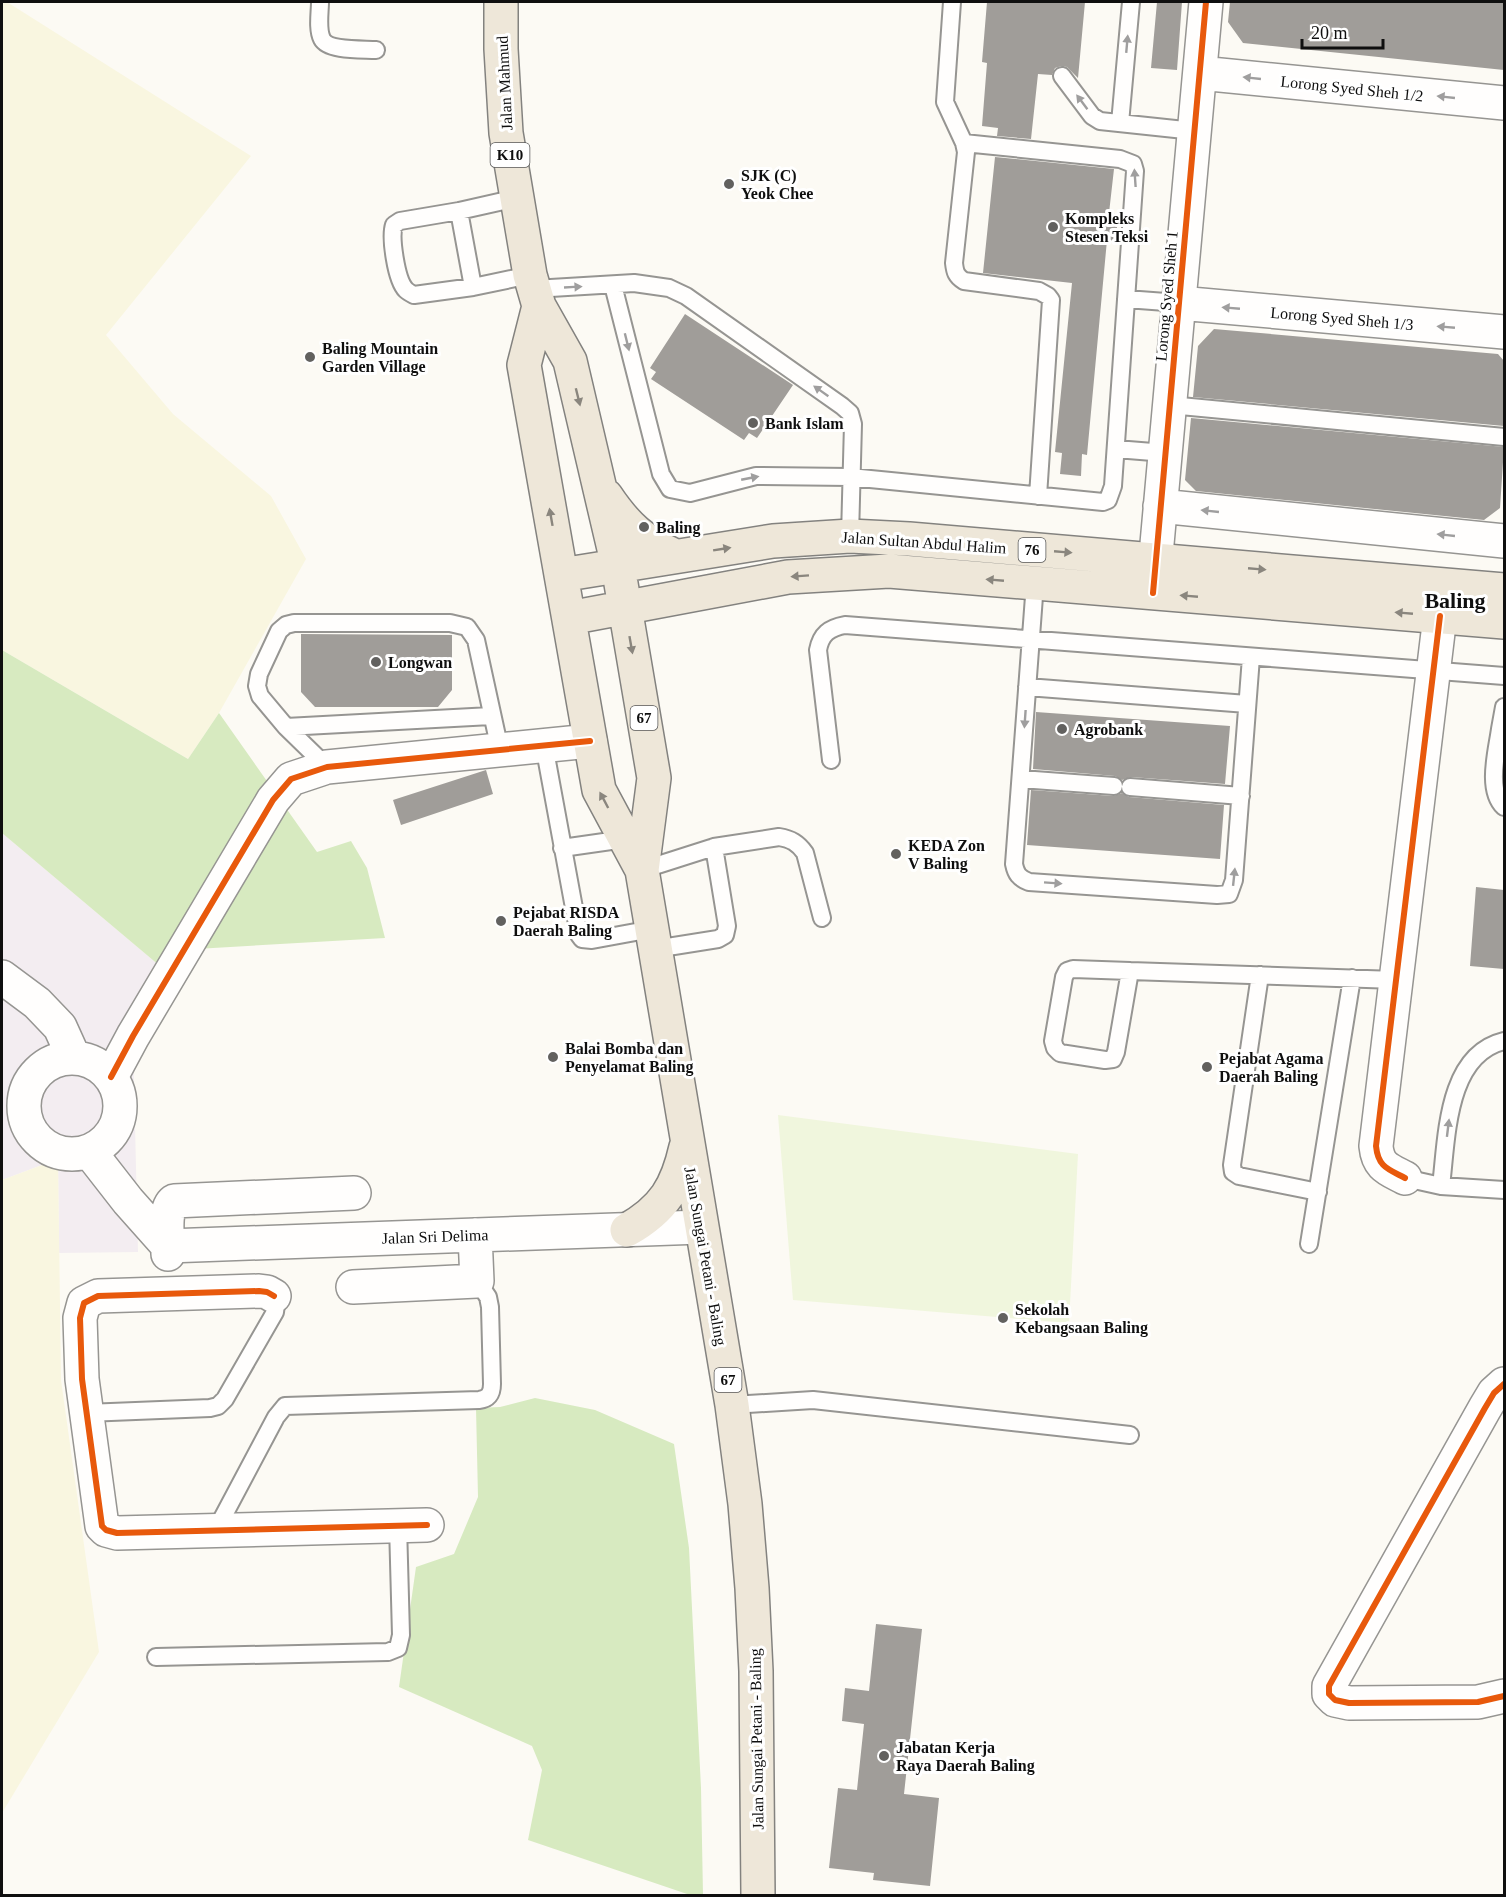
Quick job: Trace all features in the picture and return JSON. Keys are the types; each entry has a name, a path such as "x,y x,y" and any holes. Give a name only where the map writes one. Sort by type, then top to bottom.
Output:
{"main road":[{"name":"Jalan Mahmud","path":"501,2 506,133 534,290 570,361 618,566"},
{"name":"Jalan Mahmud","path":"534,290 524,365 561,575"},
{"path":"600,488 619,517 650,545 675,556"},
{"name":"Jalan Sultan Abdul Halim","path":"561,575 773,541 850,536 921,540 1504,590"},
{"name":"Jalan Sungai Petani - Baling","path":"618,566 654,778 642,870 732,1405 745,1504 753,1588 756,1671 758,1896"},
{"name":"Jalan Sultan Abdul Halim","path":"569,618 788,577 889,571 1504,622"},
{"name":"Jalan Sungai Petani - Baling","path":"561,575 599,790 642,870"},
{"path":"627,1230 647,1218 670,1191 680,1172 687,1144"}],"street":[{"name":"Lorong Syed Sheh 1","path":"1153,592 1206,2"},
{"name":"Lorong Syed Sheh 1/2","path":"1200,73 1504,103"},
{"name":"Lorong Syed Sheh 1/3","path":"1179,303 1504,332"},
{"path":"1160,506 1504,541"},
{"path":"1405,1178 1381,1164 1376,1146 1440,616"},
{"path":"111,1077 273,800 291,779 327,767 590,741"},
{"path":"2,977 37,1003 60,1027 74,1058"},
{"path":"74,1058 87,1060 100,1067 111,1077 121,1105 119,1120 107,1139 89,1151 76,1154 50,1149 39,1141 30,1130 25,1118 24,1105 26,1091 39,1070 61,1059 74,1058"},
{"path":"89,1151 128,1201 168,1246"},
{"path":"169,1294 167,1213 170,1204 354,1192"},
{"name":"Jalan Sri Delima","path":"168,1246 701,1227"},
{"path":"353,1287 477,1281 475,1235"},
{"path":"274,1296 259,1291 98,1296 84,1303 80,1328 82,1379 100,1521 106,1530 117,1533 413,1525"},
{"path":"1504,1384 1485,1408 1329,1686 1329,1694 1335,1700 1349,1703 1478,1702 1504,1696"}],"lane":[{"path":"320,2 320,31 322,40 329,47 376,50"},
{"path":"952,2 945,102 966,152 954,263 958,277 972,283 1039,291 1051,300 1038,496"},
{"path":"1120,123 1131,2"},
{"path":"1062,76 1092,116 1100,121 1194,131"},
{"path":"613,285 661,474 670,489 690,493 756,476 850,477 1098,503 1108,500 1112,494 1116,449 1136,178 1132,164 1120,159 964,143"},
{"path":"517,198 400,221 394,225 392,241 401,282 406,291 414,295 473,287 534,290 634,283 669,288 686,296 850,413 853,424 850,536"},
{"path":"459,211 473,287"},
{"path":"1126,299 1179,303"},
{"path":"1170,405 1504,437"},
{"path":"1116,449 1165,453"},
{"path":"1035,583 1014,864 1018,876 1029,882 1217,896 1229,894 1234,880 1251,657"},
{"path":"327,767 286,727 260,696 258,680 279,632 286,625 294,622 450,623 467,627 476,640 500,750"},
{"path":"831,760 818,650 825,632 833,627 845,625 1504,676"},
{"path":"1027,687 1247,704"},
{"path":"1504,707 1495,780 1496,793 1504,807"},
{"path":"286,727 491,716"},
{"path":"544,745 577,931 582,939 718,939 725,935 726,926 714,847"},
{"path":"1020,779 1241,796"},
{"path":"642,870 714,847 779,837 795,841 805,852 822,918"},
{"path":"562,849 625,839"},
{"path":"1130,971 1113,1059 1105,1060 1060,1053 1053,1041 1067,971 1073,969 1396,980"},
{"path":"1260,975 1232,1165 1233,1172 1239,1176 1318,1192"},
{"path":"1309,1244 1352,978"},
{"path":"1441,1186 1450,1115 1457,1084 1472,1060 1497,1043 1504,1041"},
{"path":"1405,1178 1441,1186 1504,1190"},
{"path":"216,1530 276,1417 285,1406 479,1400 489,1396 492,1392 490,1307 488,1297 477,1281"},
{"path":"87,1413 218,1406 225,1399 275,1312 274,1296"},
{"path":"732,1405 813,1400 1130,1435"},
{"path":"156,1656 388,1652 398,1648 413,1525"}],"shaded area":[{"path":"2,2 7,2 251,156 106,335 173,414 271,496 306,559 219,713 188,759 2,650"},
{"path":"2,833 173,977 133,1040 138,1252 59,1253 58,1159 2,1180"},
{"path":"58,1159 61,1380 99,1652 2,1813 2,1180"}],"green space":[{"path":"2,650 188,759 219,713 317,852 351,841 367,868 385,938 196,949 173,977 2,833"},
{"path":"778,1115 1078,1154 1069,1323 793,1300"},
{"path":"535,1398 595,1410 674,1444 689,1548 701,1788 703,1895 690,1895 528,1840 542,1770 532,1746 399,1687 416,1567 454,1554 478,1497 476,1408 500,1407"}],"building":[{"path":"987,2 1085,2 1078,78 1067,67 1061,66 1055,68 1052,75 1038,74 1031,139 997,136 998,128 982,126 987,63 982,62"},
{"path":"1157,2 1182,2 1177,70 1151,68"},
{"path":"1230,2 1504,2 1504,70 1243,43 1228,22"},
{"name":"Kompleks Stesen Teksi","path":"995,157 1114,169 1109,213 1118,214 1116,241 1107,240 1087,455 1082,454 1081,476 1060,474 1062,453 1055,452 1072,283 983,273"},
{"path":"685,314 793,385 757,438 749,433 744,440 651,379 656,372 650,368"},
{"path":"1214,329 1498,354 1504,361 1504,426 1193,397 1198,346"},
{"path":"1191,418 1504,447 1500,508 1484,520 1196,491 1185,480"},
{"name":"Longwan","path":"301,634 452,635 452,690 438,707 315,707 301,692"},
{"path":"1036,712 1230,726 1225,784 1131,777 1122,780 1115,776 1033,769"},
{"path":"486,770 493,794 401,825 393,800"},
{"path":"1031,790 1113,796 1122,793 1129,797 1224,805 1220,859 1027,845"},
{"path":"1476,887 1504,890 1504,969 1470,966"},
{"name":"Jabatan Kerja Raya Daerah Baling","path":"876,1624 922,1629 904,1794 939,1798 930,1886 873,1880 874,1873 829,1868 838,1788 857,1790 864,1724 842,1721 845,1688 869,1691"}],"cycle path":[{"path":"1153,593 1206,2"},
{"path":"1405,1178 1382,1163 1376,1146 1440,616"},
{"path":"111,1077 273,800 291,779 327,767 590,741"},
{"path":"274,1296 259,1291 98,1296 84,1303 80,1318 82,1379 102,1526 106,1530 117,1533 427,1525"},
{"path":"1504,1384 1494,1393 1485,1408 1329,1686 1329,1694 1335,1700 1349,1703 1478,1702 1504,1696"}],"place":[{"name":"SJK (C) Yeok Chee","path":"729,184"},
{"name":"Kompleks Stesen Teksi","path":"1053,227"},
{"name":"Baling Mountain Garden Village","path":"310,357"},
{"name":"Bank Islam","path":"753,423"},
{"name":"Baling","path":"644,527"},
{"name":"Longwan","path":"376,662"},
{"name":"Agrobank","path":"1062,729"},
{"name":"KEDA Zon V Baling","path":"896,854"},
{"name":"Pejabat RISDA Daerah Baling","path":"501,921"},
{"name":"Balai Bomba dan Penyelamat Baling","path":"553,1057"},
{"name":"Pejabat Agama Daerah Baling","path":"1207,1067"},
{"name":"Sekolah Kebangsaan Baling","path":"1003,1318"},
{"name":"Jabatan Kerja Raya Daerah Baling","path":"884,1756"}],"district":[{"name":"Baling","path":"1455,600"}]}
